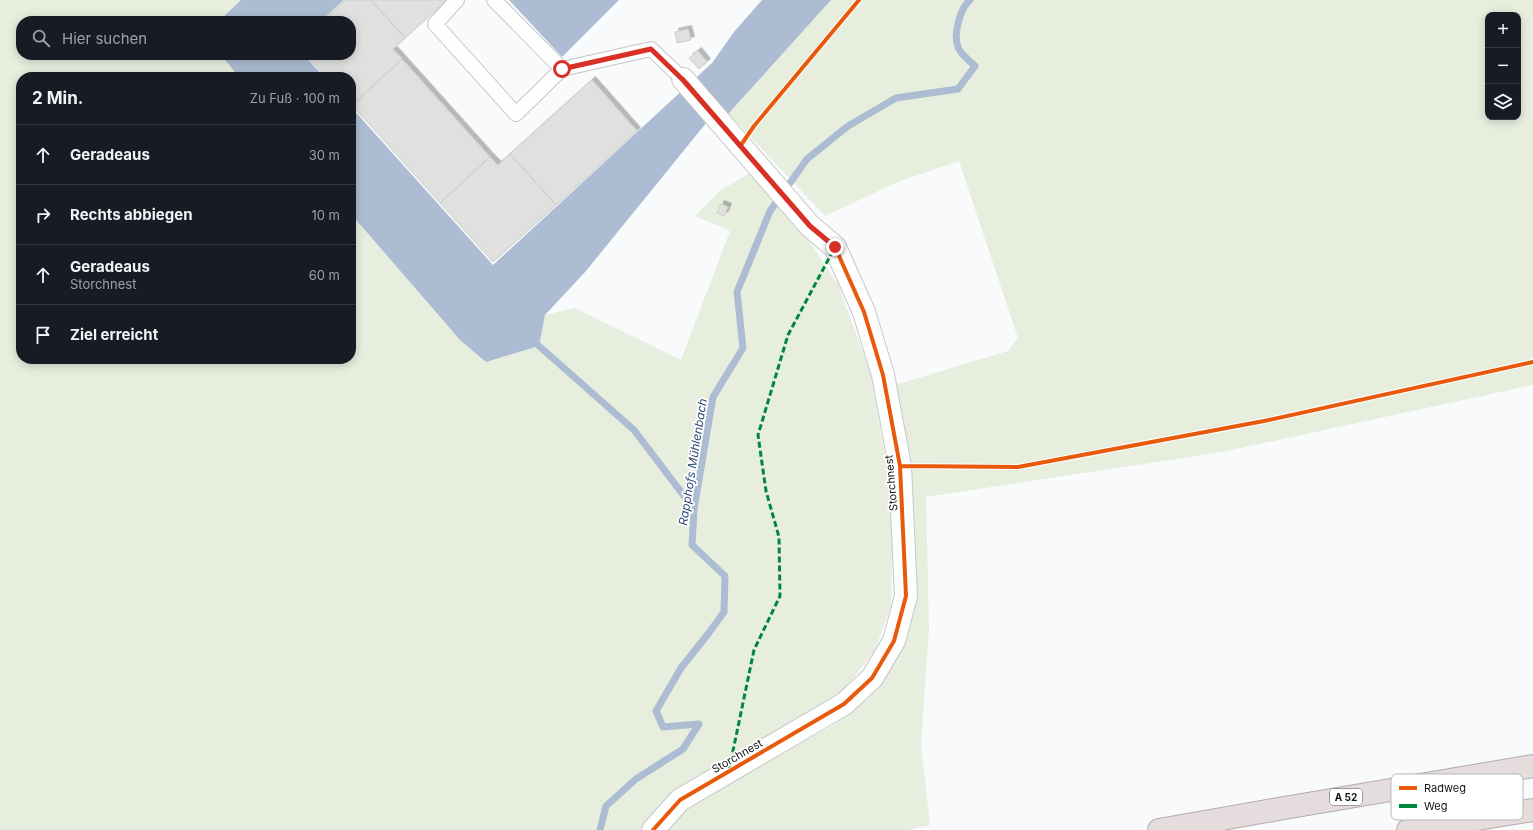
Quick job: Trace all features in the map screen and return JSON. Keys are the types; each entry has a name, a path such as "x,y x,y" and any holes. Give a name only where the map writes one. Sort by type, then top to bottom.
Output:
{"highway":[{"name":"A 52","path":"1485,774 1533,766"},
{"name":"A 52","path":"1159,830 1391,789"},
{"path":"1523,812 1533,810"},
{"path":"1408,830 1470,820"}],"street":[{"name":"Storchnest","path":"653,830 680,800 844,704 872,678 894,641 906,596 900,466 884,375 864,312 835,247 810,226 683,80"}],"lane":[{"path":"457,0 435,24 516,114 562,69 651,49 683,80"},
{"path":"494,0 562,69"}],"green space":[{"path":"0,0 241,0 224,16 16,16 16,60 225,60 235,72 16,72 16,364 356,364 356,220 460,340 486,362 539,346 545,315 575,308 681,360 730,231 695,216 721,190 750,173 806,237 838,284 870,372 893,502 891,606 875,650 843,692 670,794 644,830 0,830"},
{"path":"831,0 1533,0 1533,385 1222,452 926,497 929,628 921,745 930,825 909,830 665,830 685,808 837,723 869,698 898,654 895,385 1008,351 1018,338 959,161 900,181 825,216 728,113"}],"water":[{"path":"241,0 344,0 326,16 224,16"},
{"path":"509,0 619,0 562,57"},
{"path":"762,0 831,0 719,124 711,117 586,271 545,315 539,346 486,362 460,340 356,220 356,113 493,265 712,63 734,32"},
{"path":"225,60 309,60 319,72 235,72"}],"building":[{"path":"346,0 371,0 405,38 393,49 402,59 356,101 356,72 321,72 311,60 356,60 356,16 328,16"},
{"path":"371,0 445,0 446,1 405,38"},
{"path":"688,29 691,40 677,43 675,32"},
{"path":"698,51 707,62 699,69 689,58"},
{"path":"402,59 490,157 440,203 356,109 356,101"},
{"path":"592,80 637,131 556,205 510,154"},
{"path":"510,154 556,205 493,262 440,203 490,157 498,165"},
{"path":"721,204 728,207 724,216 717,213"}],"waterway":[{"name":"Rapphofs Mühlenbach","path":"600,830 606,806 636,779 683,749 699,724 663,727 656,711 681,668 724,612 725,576 692,545 694,509 713,397 743,348 737,292 770,211 807,159 848,126 896,98 958,89 975,66 961,52 958,47 956,36 960,15 970,0"},
{"path":"539,346 634,430 694,509"}],"marked path":[{"path":"729,770 754,650 780,596 779,537 766,491 758,435 788,335 835,247"}],"cycle path":[{"path":"741,145 754,126 859,0"},
{"path":"653,830 680,800 844,704 872,678 894,641 906,596 900,466 883,375 864,312 835,247 810,226 683,79"},
{"path":"900,466 1018,467 1264,421 1533,362"}],"route":[{"path":"562,69 651,49 683,80 810,226 835,247"}]}
